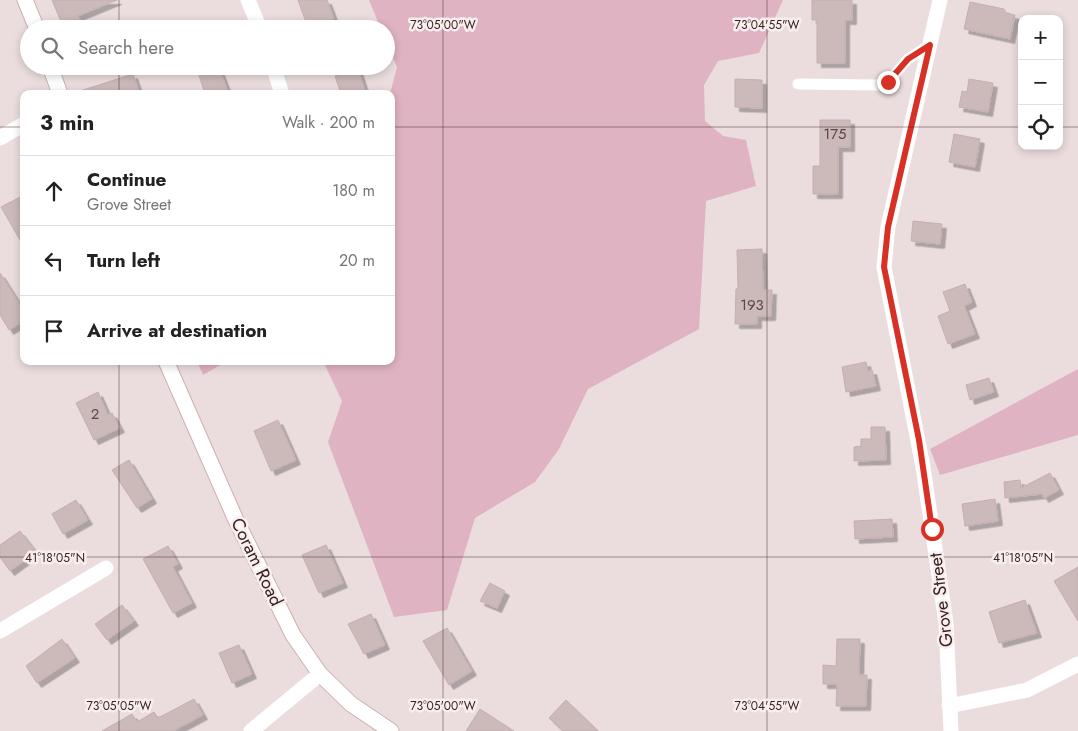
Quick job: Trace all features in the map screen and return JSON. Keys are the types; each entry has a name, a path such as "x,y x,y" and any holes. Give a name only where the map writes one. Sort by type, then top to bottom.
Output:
{"street":[{"path":"25,0 33,20"},
{"path":"248,0 256,20"},
{"name":"Grove Street","path":"940,0 888,227 884,267 919,440 946,622 951,731"},
{"path":"53,75 59,90"},
{"path":"276,75 281,90"},
{"path":"0,138 20,126"},
{"name":"Coram Road","path":"168,365 235,518 293,635 320,674 351,704 391,731"},
{"path":"0,631 106,568"},
{"path":"949,706 1027,690 1078,664"},
{"path":"251,731 320,674"}],"lane":[{"path":"798,84 878,85 888,82 908,59 930,45"}],"shaded area":[{"path":"369,0 783,0 759,53 718,61 704,85 705,121 723,136 746,140 756,186 706,201 699,329 588,389 559,449 535,482 475,518 447,610 394,617 328,442 342,401 325,365 395,365 395,90 391,90 397,67 395,62 395,20 377,20"},
{"path":"199,365 220,365 203,375"},
{"path":"1078,369 1078,435 940,475 930,449"}],"building":[{"path":"52,0 117,0 78,16 80,20 60,20"},
{"path":"298,0 327,0 334,19 305,20"},
{"path":"812,0 852,0 852,20 845,20 845,63 817,63 817,20 812,20"},
{"path":"970,2 1004,9 1006,13 1015,15 1010,39 964,29"},
{"path":"133,75 139,90 83,90"},
{"path":"199,75 222,75 227,90 204,90"},
{"path":"360,75 365,90 340,90 335,76"},
{"path":"735,79 762,80 762,108 735,107"},
{"path":"969,79 993,83 988,112 959,107 962,91 967,92"},
{"path":"820,120 850,120 850,147 838,147 838,194 813,194 813,166 820,166"},
{"path":"954,134 980,139 975,167 949,162"},
{"path":"20,197 20,240 1,207"},
{"path":"913,221 942,224 940,244 911,241"},
{"path":"762,249 763,290 772,290 771,316 757,316 757,324 735,324 736,289 738,289 737,250"},
{"path":"0,273 20,305 20,323 9,330 0,315"},
{"path":"965,284 972,302 964,306 975,334 948,344 938,316 950,311 943,292"},
{"path":"866,362 868,371 872,370 876,386 846,392 842,367"},
{"path":"989,378 994,392 970,400 966,385"},
{"path":"98,392 108,415 112,413 120,428 94,440 76,403"},
{"path":"278,420 296,460 271,471 254,431"},
{"path":"871,427 885,427 886,460 854,461 854,447 861,446 861,439 871,439"},
{"path":"129,460 152,499 137,508 112,470"},
{"path":"1050,473 1059,490 1044,498 1042,494 1005,498 1004,482 1020,480 1021,488"},
{"path":"995,499 998,521 965,526 962,504"},
{"path":"76,500 88,520 63,534 52,514"},
{"path":"892,519 893,537 855,539 854,521"},
{"path":"20,531 36,552 10,571 0,557 0,545"},
{"path":"326,545 343,583 319,593 302,555"},
{"path":"168,546 178,564 173,567 192,603 173,613 143,559"},
{"path":"1078,567 1078,621 1054,581"},
{"path":"490,583 505,591 497,608 480,601"},
{"path":"1025,600 1037,633 999,643 989,612"},
{"path":"122,605 134,621 107,640 95,624"},
{"path":"371,614 385,645 364,654 348,624"},
{"path":"447,628 472,671 449,685 423,641"},
{"path":"62,639 75,658 37,683 26,666"},
{"path":"837,639 860,639 859,675 867,675 866,706 836,706 837,684 823,684 823,665 836,666"},
{"path":"239,645 252,674 232,683 219,653"},
{"path":"194,699 203,715 173,731 102,731 132,714 137,722 154,712 158,718"},
{"path":"566,700 598,731 563,731 549,718"},
{"path":"480,709 514,731 466,731"}],"route":[{"path":"888,82 908,59 930,45 888,227 884,267 889,303 919,440 932,529"}]}
